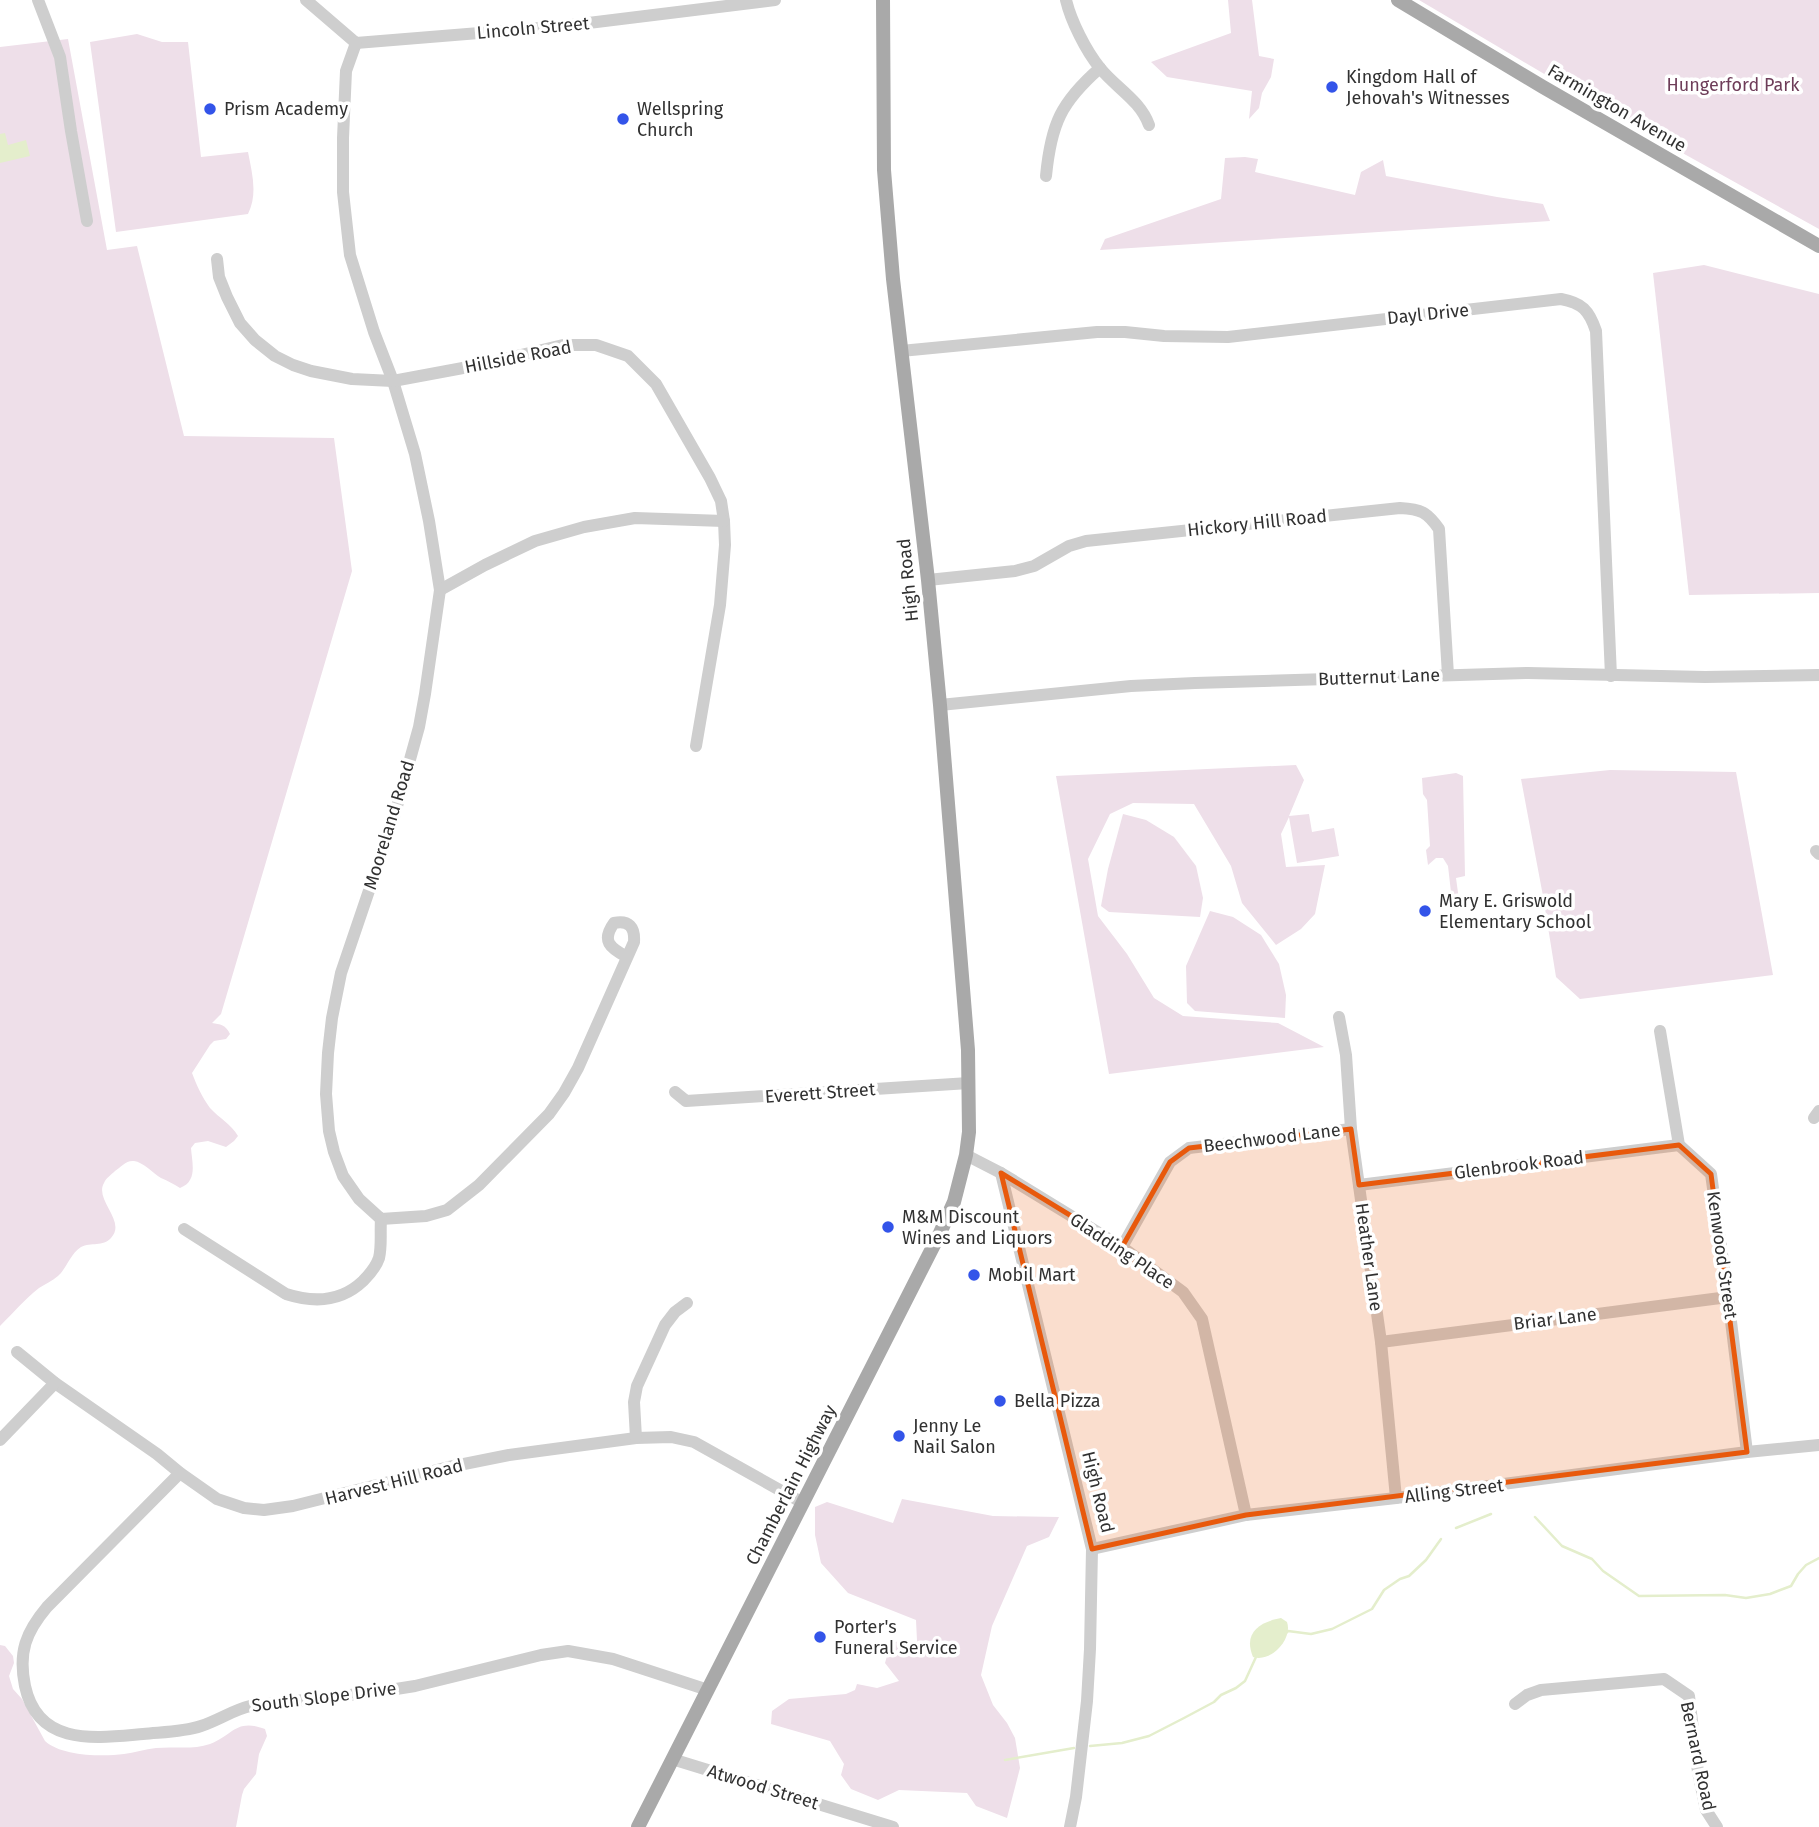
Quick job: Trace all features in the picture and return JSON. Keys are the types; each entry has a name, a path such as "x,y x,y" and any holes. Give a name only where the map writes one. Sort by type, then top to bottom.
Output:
{"main road":[{"name":"High Road","path":"883,0 884,170 940,705 964,995 969,1083 966,1155"},
{"name":"Farmington Avenue","path":"1398,0 1543,88 1819,246"},
{"name":"Chamberlain Highway","path":"638,1827 940,1233 954,1202 966,1155"}],"street":[{"path":"38,0 60,57 87,221"},
{"path":"306,0 356,43"},
{"name":"Lincoln Street","path":"356,43 565,26 775,0"},
{"path":"1066,0 1069,12 1100,68 1142,111 1149,125"},
{"name":"Mooreland Road","path":"356,43 346,71 343,192 350,255 415,454 440,590 419,727 394,817 341,972 328,1053 326,1094 334,1152 343,1176 359,1199 381,1219"},
{"path":"1046,176 1051,138 1059,117 1070,97 1100,68"},
{"name":"Hillside Road","path":"217,259 219,277 240,323 275,356 311,371 352,379 393,381 479,365 563,345 596,345 628,356 656,384 721,501 724,522 725,545 720,605 696,746"},
{"name":"Dayl Drive","path":"901,351 1097,332 1228,337 1561,299 1577,302 1591,316 1596,331 1611,676"},
{"name":"Hickory Hill Road","path":"928,580 1015,571 1034,566 1069,546 1086,541 1400,508 1417,509 1429,515 1439,529 1448,675"},
{"path":"440,590 535,541 584,527 635,518 724,522"},
{"name":"Butternut Lane","path":"940,705 1195,682 1528,673 1705,677 1819,675"},
{"path":"184,1229 286,1294 303,1300 334,1298 355,1288 374,1269 379,1258 381,1219 426,1216 447,1210 479,1185 549,1114 578,1068 627,957"},
{"name":"Heather Lane","path":"1339,1017 1381,1342 1396,1498"},
{"path":"1660,1031 1679,1145"},
{"name":"Everett Street","path":"675,1092 686,1101 969,1083"},
{"name":"Beechwood Lane","path":"1122,1247 1170,1161 1189,1148 1352,1129"},
{"name":"Glenbrook Road","path":"1359,1185 1679,1145"},
{"name":"Kenwood Street","path":"1679,1145 1711,1174 1747,1452"},
{"name":"Gladding Place","path":"966,1155 1001,1173 1122,1247 1183,1292 1202,1319 1246,1516"},
{"name":"High Road","path":"1001,1173 1092,1549 1087,1701 1070,1827"},
{"name":"Briar Lane","path":"1381,1342 1728,1297"},
{"path":"636,1438 634,1402 637,1386 665,1325 675,1312 687,1303"},
{"name":"Harvest Hill Road","path":"17,1352 55,1383 158,1454 216,1499 243,1508 264,1510 293,1506 449,1467 509,1455 636,1438 671,1437 694,1442 803,1503"},
{"path":"0,1440 55,1383"},
{"name":"Alling Street","path":"1092,1549 1246,1516 1819,1445"},
{"name":"South Slope Drive","path":"180,1473 32,1625 23,1660 27,1697 46,1722 59,1731 78,1737 96,1738 177,1731 200,1727 237,1709 250,1706 415,1686 556,1652 583,1653 613,1659 708,1690"},
{"name":"Bernard Road","path":"1515,1704 1527,1695 1541,1690 1664,1679 1689,1696 1698,1772 1706,1810 1717,1827"},
{"name":"Atwood Street","path":"672,1759 893,1827"}],"highlighted area":[{"path":"1351,1129 1359,1185 1679,1145 1711,1174 1747,1452 1246,1515 1092,1549 1001,1173 1122,1247 1170,1162 1189,1148"}],"green space":[{"path":"1228,0 1252,0 1259,56 1274,59 1271,77 1262,93 1259,108 1249,119 1252,91 1167,77 1151,62 1231,33"},
{"name":"Hungerford Park","path":"1419,0 1819,0 1819,229 1607,111"},
{"path":"137,34 162,42 188,42 201,157 248,152 253,199 248,214 116,232 90,42"},
{"path":"68,39 107,250 137,246 184,436 334,438 352,571 221,1014 212,1023 227,1029 230,1034 226,1039 214,1041 210,1045 192,1073 210,1108 238,1136 226,1147 208,1141 195,1143 191,1148 192,1176 186,1185 180,1188 134,1161 115,1171 106,1180 102,1190 115,1225 111,1238 77,1250 58,1276 34,1292 0,1326 0,47"},
{"path":"1225,158 1258,159 1255,172 1355,195 1361,172 1383,160 1386,176 1543,204 1550,221 1100,250 1105,239 1221,199"},
{"path":"1704,265 1819,294 1819,593 1689,595 1653,273"},
{"path":"1296,765 1304,780 1289,816 1309,814 1312,832 1334,828 1339,856 1297,863 1289,817 1281,834 1286,867 1325,865 1315,914 1301,929 1276,945 1242,903 1231,866 1194,804 1133,803 1110,814 1088,859 1098,916 1127,954 1154,998 1183,1016 1278,1023 1324,1047 1109,1074 1056,776"},
{"path":"1610,770 1736,772 1773,975 1580,999 1556,977 1521,779"},
{"path":"1456,773 1463,776 1465,876 1456,878 1459,900 1452,901 1448,866 1443,858 1436,858 1428,865 1426,850 1430,846 1427,800 1423,794 1422,778"},
{"path":"1123,814 1146,820 1174,837 1196,866 1203,898 1200,917 1109,912 1101,906"},
{"path":"1210,911 1233,917 1261,935 1279,964 1286,995 1285,1018 1195,1011 1187,1003 1186,966"},
{"path":"902,1499 993,1516 1059,1517 1049,1537 1027,1546 992,1626 981,1675 993,1705 1015,1738 1020,1768 1007,1818 976,1806 967,1793 899,1790 878,1800 851,1789 841,1775 844,1764 830,1741 771,1724 772,1711 789,1699 846,1694 855,1690 857,1684 877,1688 899,1681 885,1663 891,1642 917,1641 916,1620 848,1593 821,1563 815,1535 815,1507 827,1502 893,1523"},
{"path":"0,1645 5,1646 13,1656 14,1663 9,1676 13,1689 22,1699 45,1741 61,1750 105,1755 156,1748 197,1747 210,1744 247,1725 265,1729 267,1736 259,1754 256,1774 244,1789 236,1827 0,1827"}],"shaded area":[{"path":"5,133 8,145 26,140 30,156 0,163 0,134"},
{"path":"1281,1618 1287,1622 1288,1629 1284,1642 1267,1656 1253,1657 1250,1641 1255,1630 1266,1622"}],"waterway":[{"path":"1456,1528 1491,1514"},
{"path":"1535,1517 1562,1546 1592,1559 1603,1571 1639,1596 1725,1595 1746,1598 1770,1594 1791,1586 1806,1565 1819,1558"},
{"path":"1286,1633 1311,1634 1332,1629 1372,1609 1384,1590 1409,1576 1426,1560 1441,1539"},
{"path":"1090,1746 1122,1743 1149,1736 1214,1702 1245,1681 1256,1657"},
{"path":"1005,1760 1074,1748"}],"place":[{"name":"Kingdom Hall of Jehovah's Witnesses","path":"1332,87"},
{"name":"Prism Academy","path":"210,109"},
{"name":"Wellspring Church","path":"623,119"},
{"name":"Mary E. Griswold Elementary School","path":"1425,911"},
{"name":"M&M Discount Wines and Liquors","path":"888,1227"},
{"name":"Mobil Mart","path":"974,1275"},
{"name":"Bella Pizza","path":"1000,1401"},
{"name":"Jenny Le Nail Salon","path":"899,1436"},
{"name":"Porter's Funeral Service","path":"820,1637"}]}
